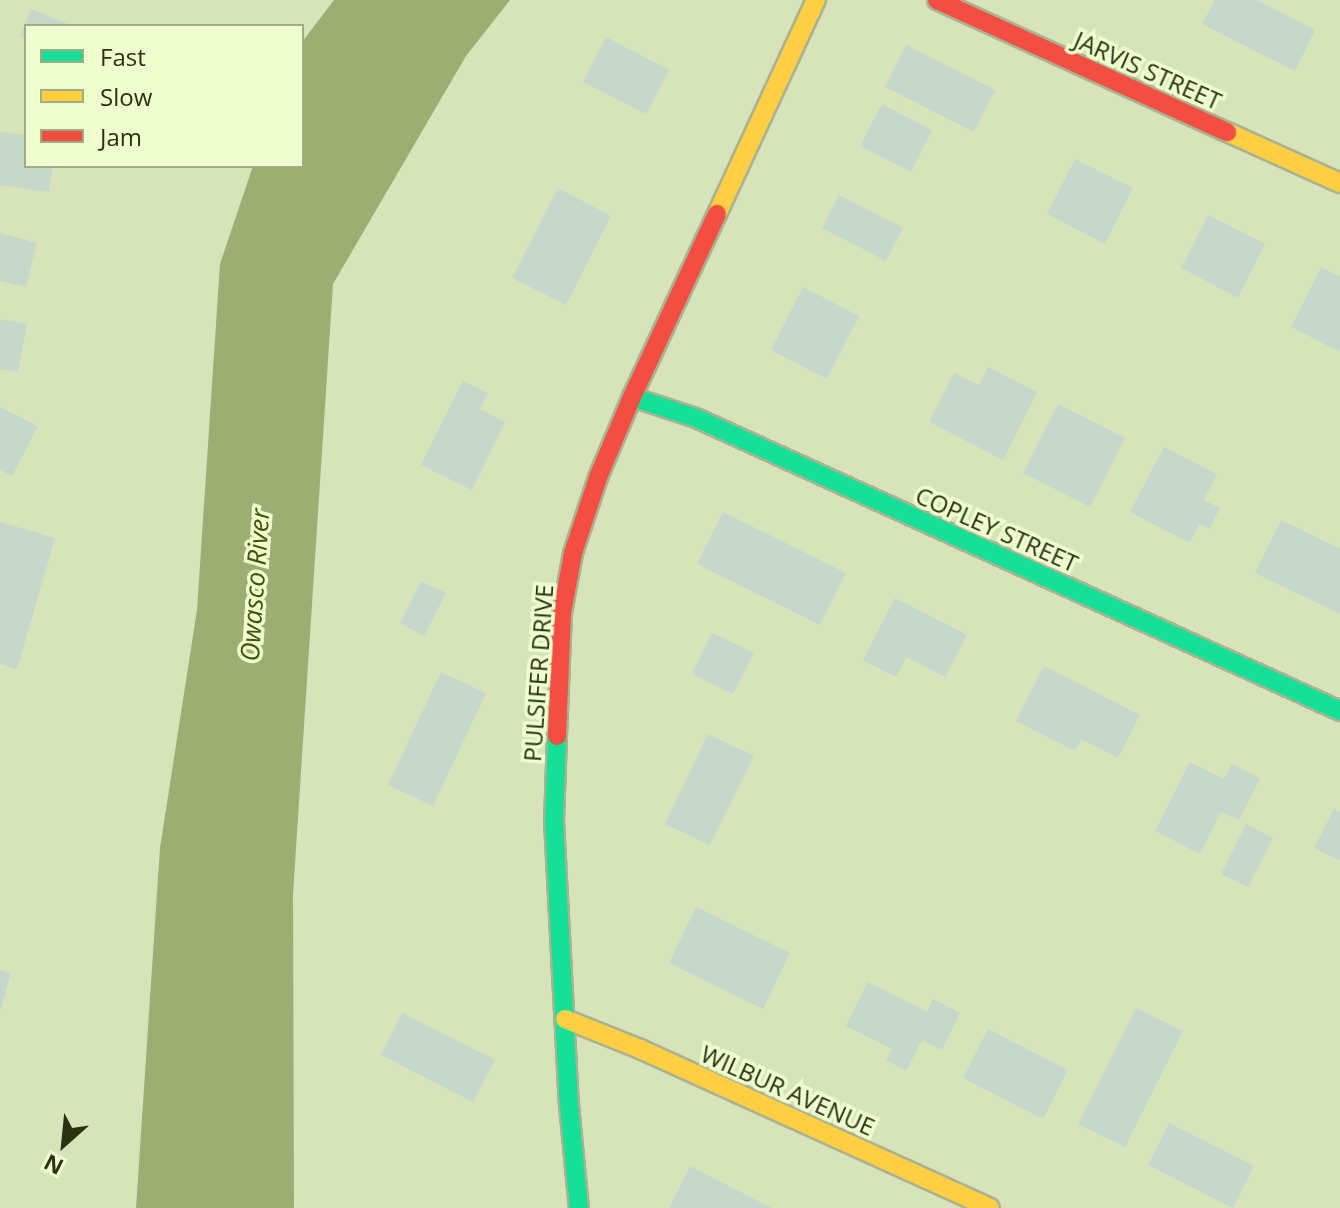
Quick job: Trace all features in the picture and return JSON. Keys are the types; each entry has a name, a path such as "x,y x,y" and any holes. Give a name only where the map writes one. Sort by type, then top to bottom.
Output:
{"street":[{"name":"PULSIFER DRIVE","path":"579,1208 554,821 562,613 573,553 599,475 632,397 816,0"},
{"name":"JARVIS STREET","path":"937,0 1340,183"},
{"name":"COPLEY STREET","path":"632,397 696,418 1340,711"},
{"name":"WILBUR AVENUE","path":"565,1019 640,1049 990,1208"}],"water":[{"name":"Owasco River","path":"334,0 510,0 466,56 333,284 293,894 294,1208 136,1208 160,848 197,610 220,264 252,168 304,168 304,39"}],"building":[{"path":"1215,0 1257,0 1315,30 1295,71 1202,24"},
{"path":"31,9 68,24 25,24"},
{"path":"606,37 669,70 646,114 583,82"},
{"path":"906,45 995,90 974,132 885,87"},
{"path":"882,104 932,130 911,172 860,146"},
{"path":"0,132 24,135 24,168 53,168 49,192 0,185"},
{"path":"1075,159 1133,188 1105,244 1047,214"},
{"path":"558,188 611,216 566,305 512,278"},
{"path":"839,195 903,228 886,261 822,228"},
{"path":"1208,215 1265,244 1238,298 1181,268"},
{"path":"0,233 37,243 26,287 0,281"},
{"path":"1321,267 1340,277 1340,352 1291,327"},
{"path":"803,287 859,316 827,379 771,350"},
{"path":"0,319 27,324 18,372 0,369"},
{"path":"988,367 1037,392 1003,460 929,422 954,373 979,385"},
{"path":"463,381 488,393 480,409 505,422 472,490 421,465"},
{"path":"1058,404 1125,438 1090,507 1023,473"},
{"path":"0,407 38,426 12,476 0,470"},
{"path":"1164,447 1217,474 1204,500 1220,508 1209,529 1199,524 1190,543 1130,512"},
{"path":"723,512 846,573 820,625 697,564"},
{"path":"1281,520 1340,549 1340,614 1255,573"},
{"path":"0,522 55,538 17,669 0,664"},
{"path":"421,581 446,593 424,636 400,623"},
{"path":"895,598 967,635 945,677 907,657 896,677 863,660"},
{"path":"712,633 754,653 733,694 692,674"},
{"path":"1044,666 1140,715 1118,758 1081,739 1075,751 1016,721"},
{"path":"441,672 486,693 433,806 388,785"},
{"path":"708,734 754,756 710,845 665,824"},
{"path":"1190,762 1224,779 1232,764 1260,778 1239,820 1221,812 1200,854 1155,831"},
{"path":"1334,809 1340,812 1340,861 1314,848"},
{"path":"1246,824 1273,838 1248,887 1221,874"},
{"path":"696,907 790,953 763,1009 669,963"},
{"path":"0,970 11,973 1,1009 0,1009"},
{"path":"868,982 927,1012 933,999 960,1013 942,1050 922,1040 906,1071 886,1060 892,1049 846,1026"},
{"path":"1136,1008 1183,1031 1125,1147 1078,1124"},
{"path":"402,1013 495,1060 473,1102 381,1055"},
{"path":"988,1029 1068,1070 1043,1119 963,1078"},
{"path":"1169,1123 1254,1166 1233,1208 1148,1165"},
{"path":"690,1166 772,1208 669,1208"}],"traffic: fast":[{"path":"632,397 696,418 1340,711"},
{"path":"557,736 554,821 569,1105 579,1208"}],"traffic: slow":[{"path":"717,214 816,0"},
{"path":"1227,132 1340,183"},
{"path":"565,1019 640,1049 990,1208"}],"traffic: jam":[{"path":"937,0 1227,132"},
{"path":"557,736 562,613 573,553 599,475 632,397 717,214"}]}
